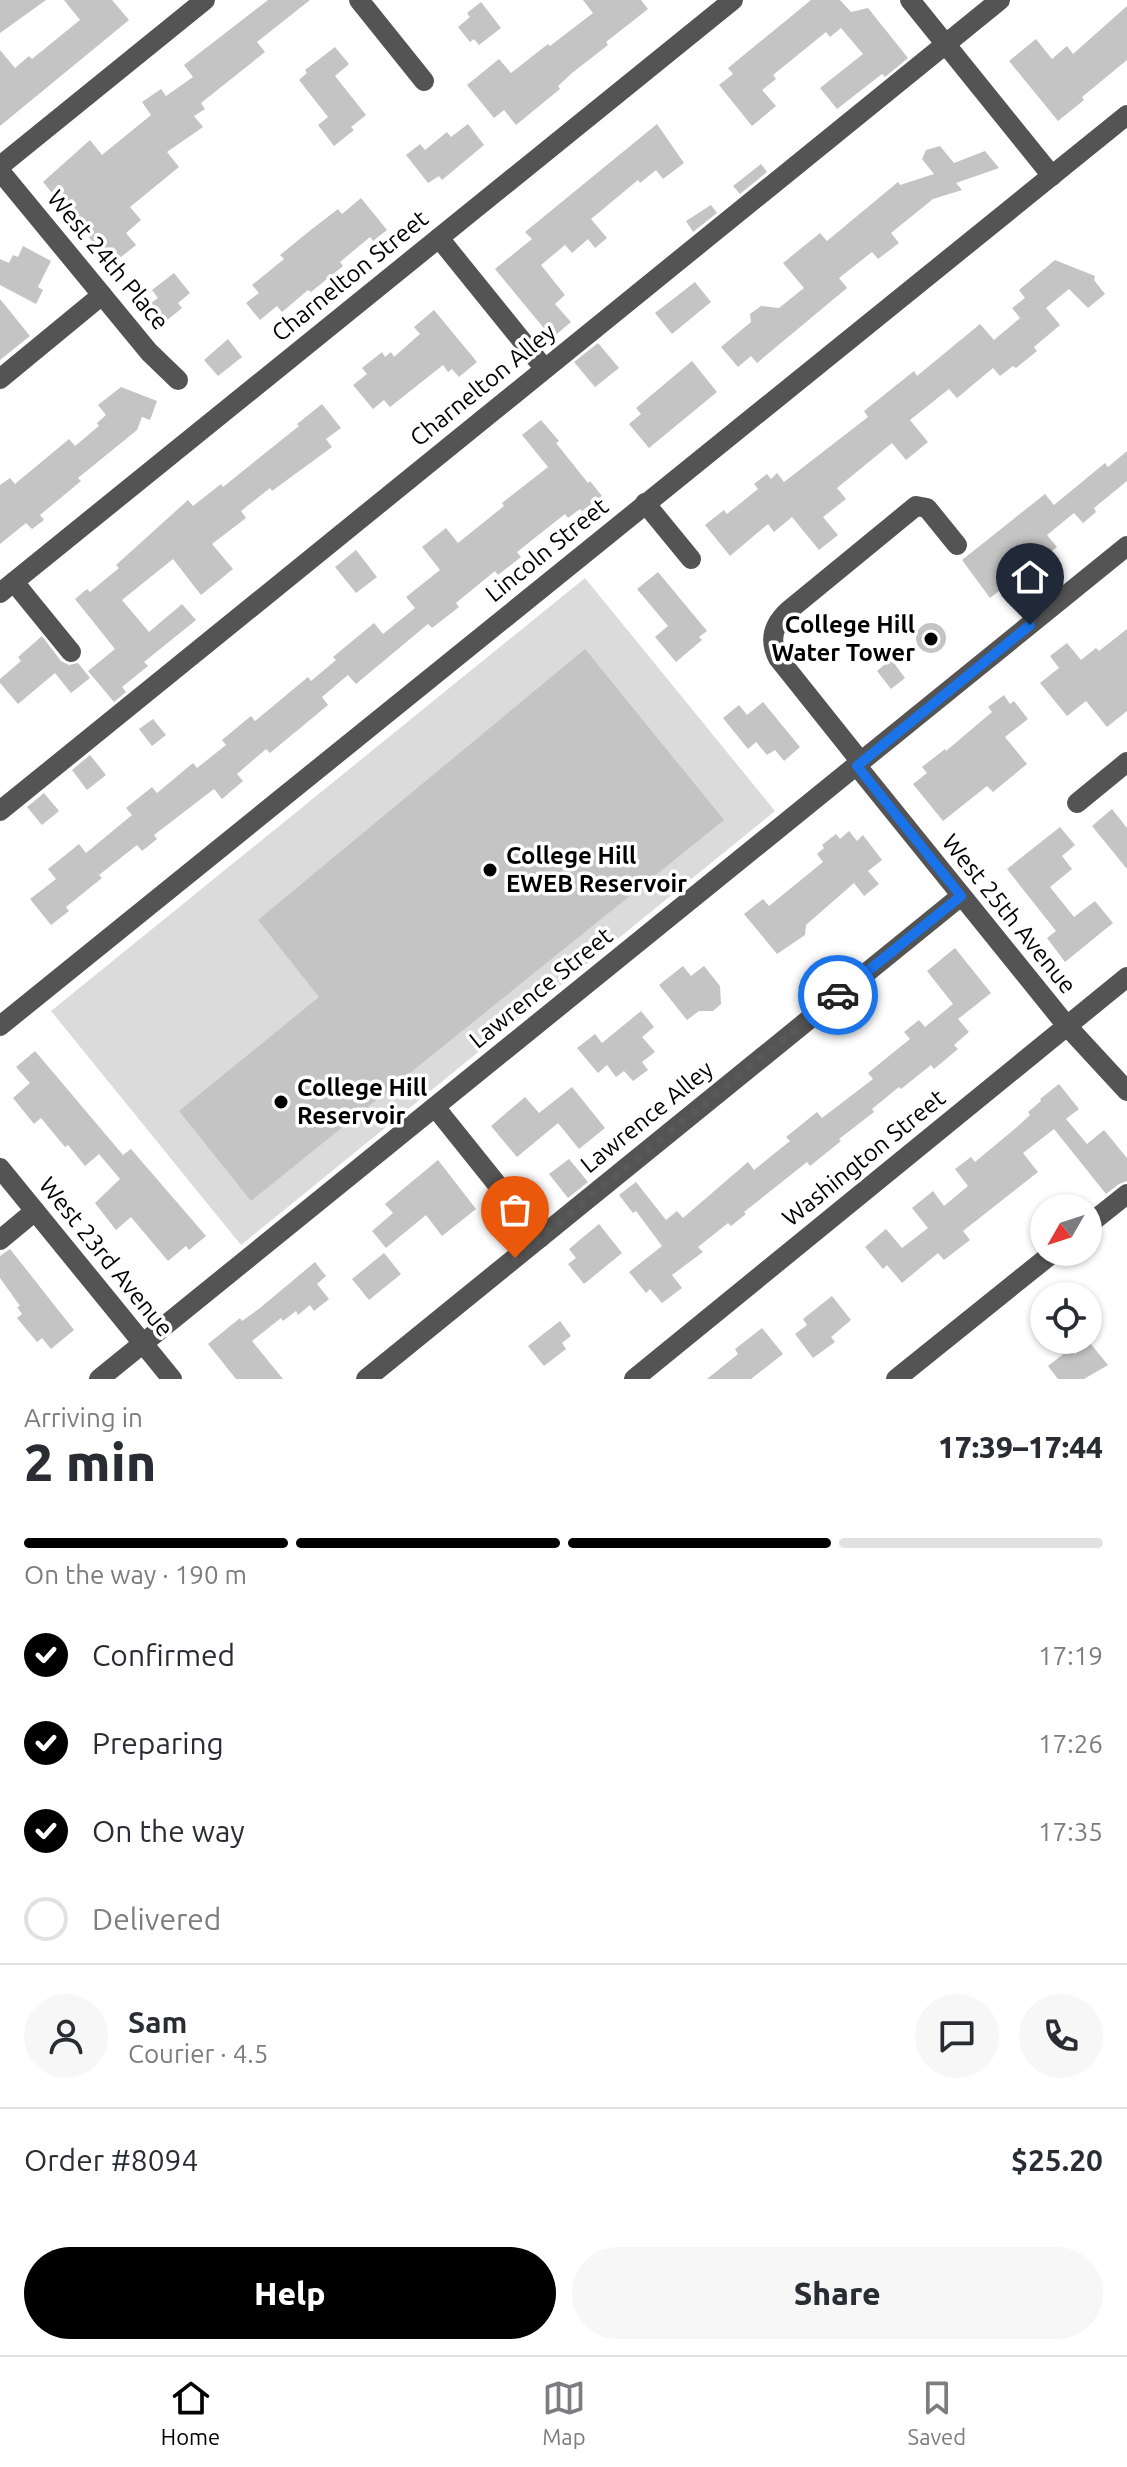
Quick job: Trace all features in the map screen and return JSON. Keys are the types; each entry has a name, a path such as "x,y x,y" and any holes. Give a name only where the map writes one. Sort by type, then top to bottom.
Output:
{"street":[{"path":"0,169 205,0"},
{"path":"359,0 424,81"},
{"name":"Charnelton Street","path":"7,587 733,0"},
{"path":"910,0 1052,176"},
{"name":"Charnelton Alley","path":"0,811 1000,0"},
{"name":"Lincoln Street","path":"0,1026 1127,115"},
{"name":"West 24th Place","path":"0,169 149,352 178,380"},
{"path":"439,238 544,368"},
{"path":"0,379 102,295"},
{"path":"645,503 691,559"},
{"name":"West 25th Avenue","path":"957,545 927,508 916,506 788,611 776,626 773,646 778,658 961,896 1067,1026 1127,1091"},
{"name":"Lawrence Street","path":"99,1379 1127,546"},
{"path":"7,587 71,652"},
{"path":"1077,803 1127,762"},
{"name":"Lawrence Alley","path":"366,1379 961,896"},
{"name":"Washington Street","path":"647,1375 1127,977"},
{"path":"435,1107 540,1238"},
{"name":"West 23rd Avenue","path":"0,1168 172,1379"},
{"path":"1102,1214 1127,1194"},
{"path":"0,1240 35,1211"},
{"path":"896,1379 1037,1266"}],"shaded area":[{"path":"585,578 775,811 241,1245 51,1011"}],"building":[{"path":"0,0 46,0 0,33"},
{"path":"64,0 112,0 129,20 0,126 0,50 15,68 29,56 32,59 80,20"},
{"path":"268,0 310,0 257,42 265,52 201,103 205,109 194,116 203,127 167,152 179,167 130,207 141,220 126,233 136,245 106,269 92,252 97,247 43,182 90,140 102,155 151,115 142,102 161,89 166,96 193,77 184,65"},
{"path":"583,0 641,0 648,9 606,42 608,45 572,73 558,86 560,89 516,125 504,110 494,118 467,85 499,59 511,73 548,44 550,46 593,13"},
{"path":"811,0 840,0 851,12 868,8 908,58 837,109 820,88 863,54 841,28 830,37 826,32 773,75 776,79 762,90 776,106 752,126 719,85 733,74 728,68"},
{"path":"481,2 501,28 479,45 474,39 470,42 458,27 470,17 467,13"},
{"path":"1127,6 1127,60 1058,121 1009,61 1036,39 1052,59 1067,46 1073,54"},
{"path":"335,47 349,64 335,76 366,115 351,127 354,130 334,146 318,125 328,117 299,80 307,73 305,70"},
{"path":"468,124 484,145 442,180 439,176 428,183 406,155 420,144 425,150 447,132 451,137"},
{"path":"657,124 684,163 663,179 656,170 640,183 638,180 591,219 607,238 595,248 588,239 572,253 565,245 541,265 565,295 555,304 571,322 552,338 495,269 532,239 525,232"},
{"path":"940,146 954,163 985,151 999,168 956,183 962,190 933,199 891,233 899,243 878,259 872,252 839,278 847,288 757,363 751,356 738,367 721,347 751,322 750,314 761,306 779,308 804,288 783,263 820,233 827,241 898,182 900,185 934,174 922,159 926,150"},
{"path":"761,164 767,172 740,194 733,186"},
{"path":"361,198 387,230 373,241 370,237 340,262 343,266 311,292 308,290 282,312 277,306 260,320 246,303 259,293 252,285 284,259 280,255 312,229 338,209 342,214"},
{"path":"711,205 717,213 693,232 686,221"},
{"path":"23,246 51,261 38,287 43,290 36,304 0,285 0,259 9,263 13,255 18,257"},
{"path":"1055,260 1095,276 1094,280 1105,294 1088,308 1069,289 1046,308 1060,325 1034,347 1037,351 1000,376 993,368 957,398 949,389 910,420 928,442 906,460 892,443 837,488 846,499 823,517 838,535 819,550 792,517 774,532 768,524 730,556 705,525 724,510 727,514 758,489 754,484 767,474 771,479 777,473 784,482 868,417 864,411 914,371 917,376 980,324 994,340 1020,318 1012,308 1025,298 1019,290"},
{"path":"174,273 190,293 178,303 182,308 166,321 151,303 158,298 152,290"},
{"path":"695,282 711,302 672,334 655,313"},
{"path":"0,299 30,336 0,360"},
{"path":"434,310 477,362 459,377 452,369 448,372 443,365 390,407 384,400 373,409 353,385 367,374 362,368 382,352 385,357 391,352 394,357 420,334 414,327"},
{"path":"228,339 242,357 218,376 204,360"},
{"path":"598,343 619,368 595,387 574,362"},
{"path":"692,361 717,392 649,448 629,424 641,414 636,408"},
{"path":"121,387 157,401 150,420 142,417 137,430 78,478 81,481 40,515 44,520 32,529 26,523 0,544 0,485 10,478 15,484 69,439 75,446 99,426 97,423 106,415 98,405"},
{"path":"322,404 341,428 326,439 332,447 241,511 246,518 212,544 233,569 201,595 173,559 122,600 149,632 182,604 196,620 144,662 148,666 122,687 126,692 114,702 88,671 115,649 75,599 87,589 90,592 119,568 116,565 188,500 193,506 221,484 223,487"},
{"path":"541,420 588,483 590,481 602,496 568,518 565,514 517,552 521,557 498,575 495,571 456,603 459,607 432,628 428,624 356,684 348,675 322,697 328,705 270,753 266,749 237,774 243,781 222,799 214,789 154,835 157,839 142,851 137,845 99,875 102,878 66,907 69,911 51,925 30,899 56,879 48,869 79,844 86,853 132,815 126,808 152,787 157,793 193,763 197,768 226,745 222,740 251,716 255,721 308,677 311,681 336,660 333,657 374,623 383,634 415,608 406,597 440,570 422,547 446,528 458,543 548,467 522,435"},
{"path":"1127,451 1127,481 1094,508 1096,512 1083,523 1074,513 1047,535 1057,547 990,598 962,560 1045,494 1054,505 1105,463 1108,467"},
{"path":"356,550 377,577 356,593 335,567"},
{"path":"658,572 707,631 699,637 702,640 676,662 655,637 668,626 637,589"},
{"name":"College Hill Water Tower","path":"931,623 941,628 946,638 941,648 931,653 921,648 916,638 921,628"},
{"path":"1127,629 1127,711 1107,727 1086,701 1067,716 1040,683 1059,668 1050,656 1067,643 1081,660 1096,648 1099,651"},
{"path":"42,636 61,661 69,665 78,663 90,678 71,693 55,673 18,704 0,679 21,661 18,657"},
{"name":"College Hill EWEB Reservoir","path":"585,649 724,820 251,1201 179,1111 319,997 258,920"},
{"path":"891,659 905,678 891,689 877,671"},
{"path":"1004,695 1010,704 1014,701 1028,719 1005,737 1027,764 993,792 987,786 943,821 913,784 927,773 922,767 992,712 988,707"},
{"path":"763,702 800,747 784,761 775,750 767,755 756,742 748,749 723,718 739,705 747,715"},
{"path":"153,719 166,735 152,746 139,729"},
{"path":"90,755 106,775 87,790 72,770"},
{"path":"44,793 59,811 42,825 27,807"},
{"path":"1112,809 1127,828 1127,869 1092,826"},
{"path":"1060,827 1075,845 1062,856 1072,869 1050,887 1074,917 1095,901 1113,923 1065,962 1047,938 1056,931 1007,869"},
{"path":"849,831 857,841 863,835 882,860 868,871 879,884 864,896 854,883 806,925 805,935 777,954 744,914 763,899 769,906 823,862 817,854 824,848 822,845 836,834 840,839"},
{"path":"955,948 991,993 958,1019 969,1032 954,1045 958,1049 934,1069 931,1065 901,1089 899,1087 810,1166 807,1162 731,1226 728,1223 698,1247 703,1252 672,1275 682,1288 662,1303 650,1289 646,1293 629,1272 662,1246 636,1211 633,1213 619,1195 636,1182 666,1220 677,1211 683,1218 748,1162 754,1170 790,1141 786,1137 817,1112 822,1118 873,1079 868,1073 910,1039 904,1032 919,1020 925,1027 953,1004 927,971"},
{"path":"831,959 844,974 810,1001 798,987"},
{"path":"683,966 691,976 704,966 720,986 721,1004 713,1011 699,1011 687,1020 659,985"},
{"path":"641,1011 654,1027 642,1037 655,1052 642,1062 648,1070 633,1081 624,1071 616,1077 607,1065 598,1073 577,1048 595,1034 602,1043"},
{"path":"35,1051 123,1155 131,1149 206,1236 189,1250 186,1246 168,1261 131,1217 116,1230 95,1203 120,1179 99,1154 85,1166 41,1118 34,1124 13,1098 30,1083 16,1067"},
{"path":"1059,1084 1079,1109 1066,1119 1087,1144 1104,1130 1127,1158 1127,1181 1106,1194 1054,1129 1023,1153 1038,1172 963,1231 970,1240 944,1260 938,1253 902,1283 887,1265 883,1269 865,1247 886,1229 902,1248 928,1228 912,1208 933,1191 944,1206 968,1186 955,1169 971,1157 975,1162 1030,1115 1028,1112 1040,1099"},
{"path":"572,1087 605,1128 579,1149 558,1123 517,1157 491,1126 525,1097 539,1113"},
{"path":"569,1159 588,1182 568,1198 549,1174"},
{"path":"438,1160 476,1209 442,1236 426,1215 386,1248 372,1231 393,1213 385,1204"},
{"path":"599,1224 622,1253 584,1284 568,1264 576,1258 569,1249"},
{"path":"10,1249 74,1330 51,1349 42,1338 37,1342 17,1318 22,1314 17,1307 20,1306 0,1278 0,1256"},
{"path":"384,1253 401,1274 369,1300 352,1279"},
{"path":"315,1262 326,1276 317,1284 329,1299 314,1311 310,1305 298,1315 296,1311 283,1321 281,1318 252,1341 283,1379 236,1379 208,1344 240,1318 242,1321 260,1308"},
{"path":"832,1296 851,1320 831,1337 835,1342 813,1358 795,1334 807,1325 803,1319"},
{"path":"560,1321 571,1336 562,1343 566,1349 544,1366 528,1346"},
{"path":"762,1328 783,1354 751,1379 707,1379 738,1354 735,1349"},
{"path":"1063,1354 1099,1354 1108,1365 1084,1379 1058,1379 1048,1366"}],"way so far":[{"path":"515,1258 838,995"}],"place":[{"name":"College Hill Water Tower","path":"931,639"},
{"name":"College Hill EWEB Reservoir","path":"490,870"},
{"name":"College Hill Reservoir","path":"281,1102"}],"route":[{"path":"838,995 961,896 857,766 1030,625"}]}
